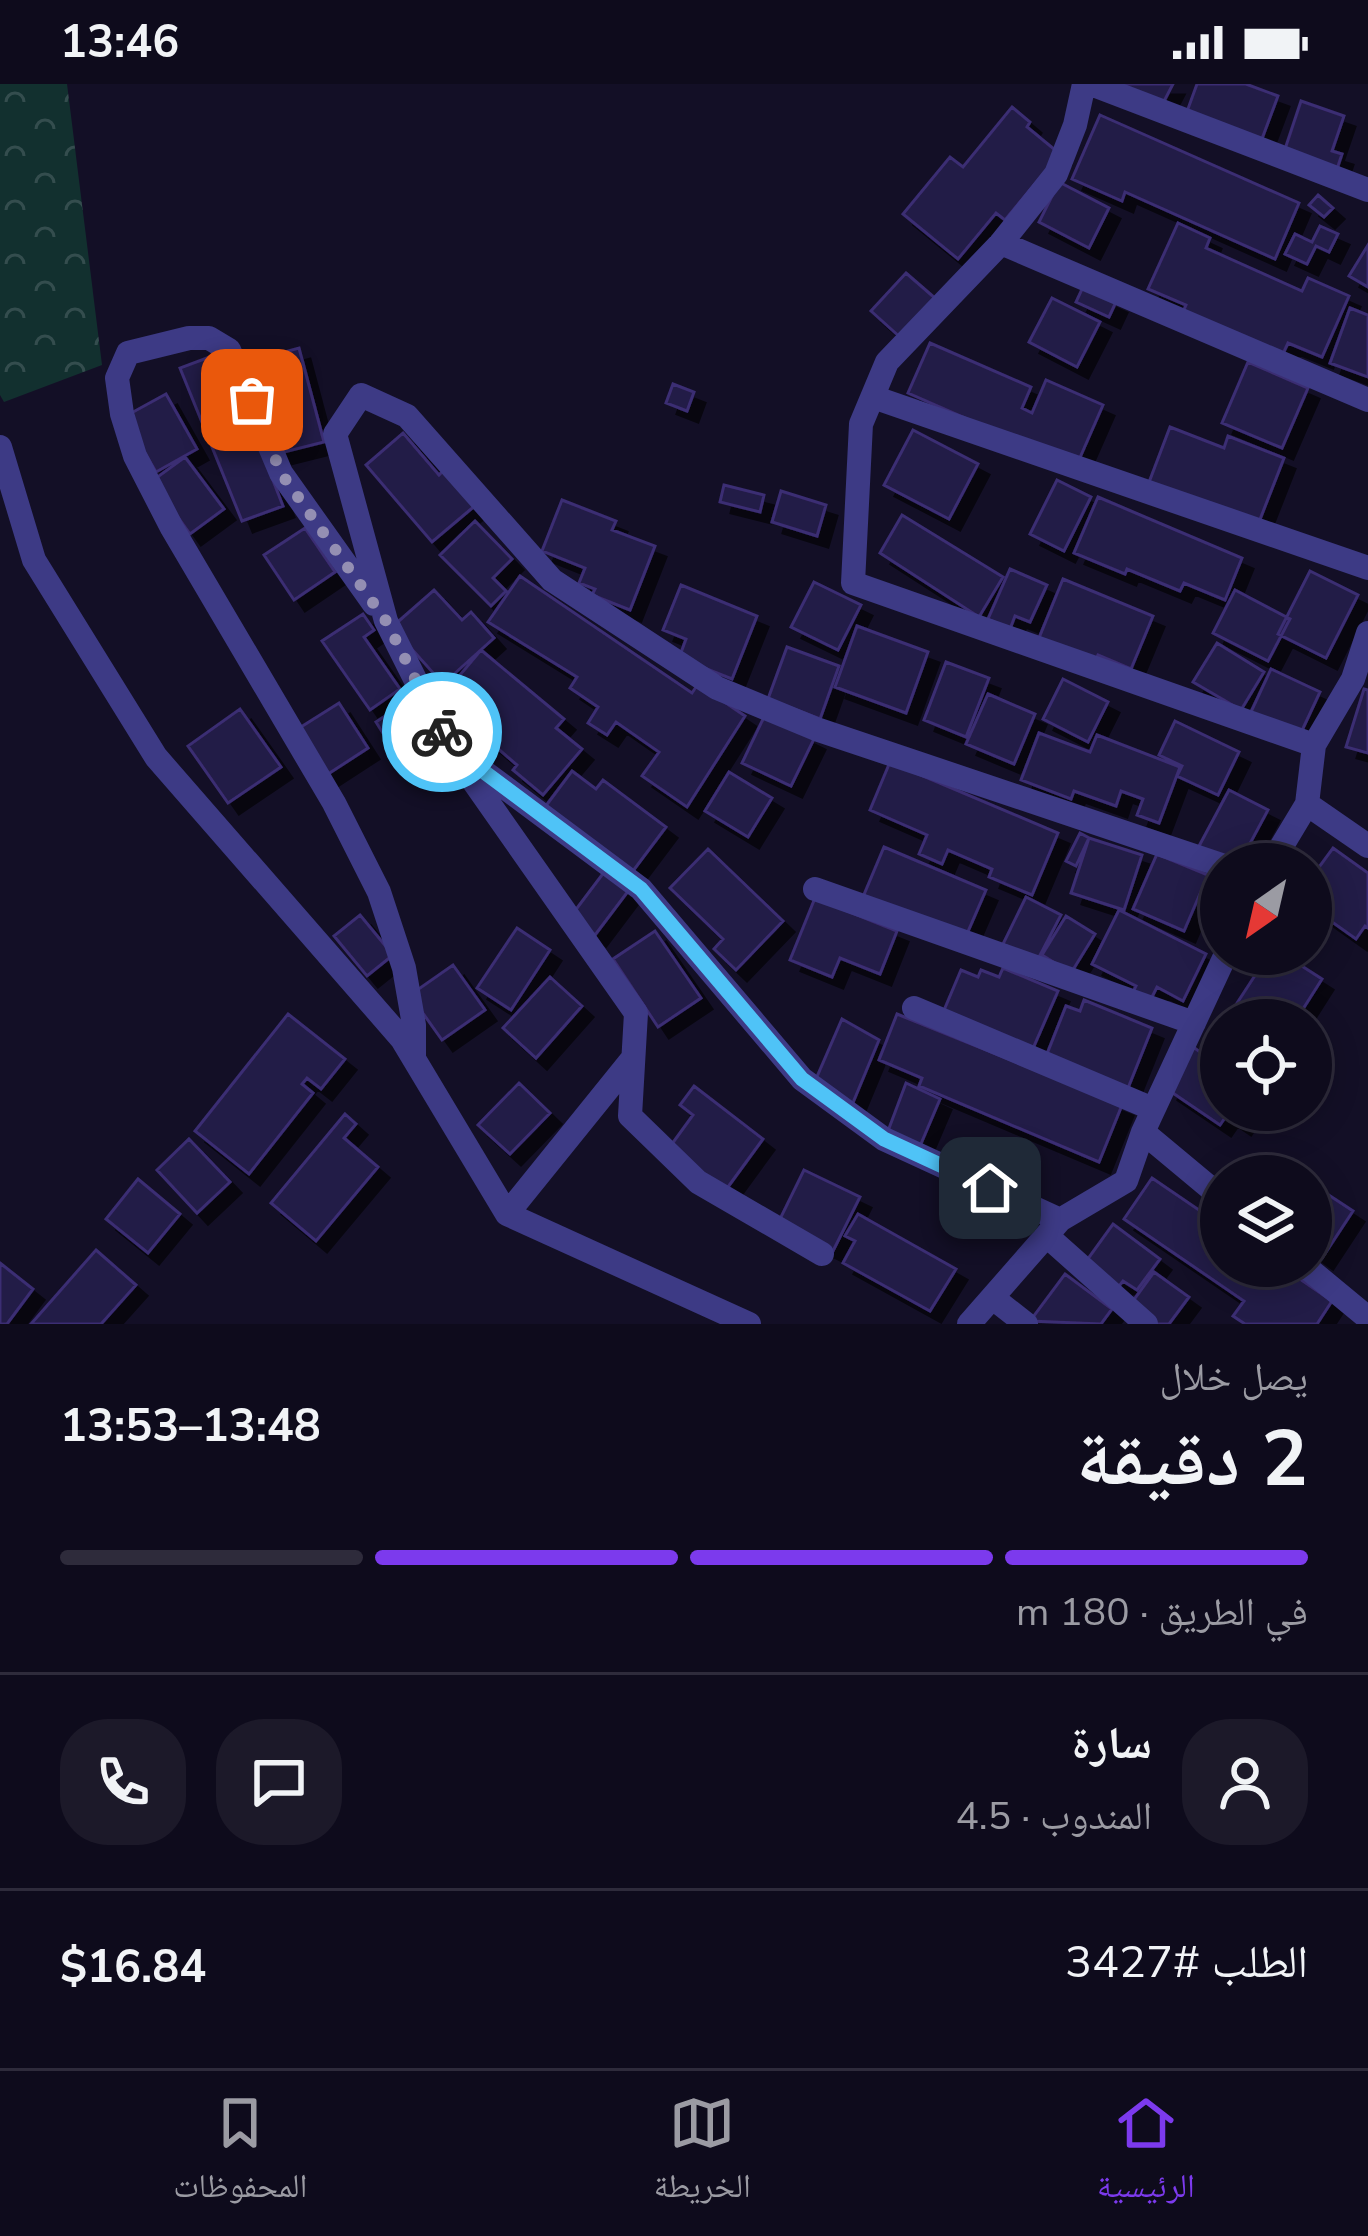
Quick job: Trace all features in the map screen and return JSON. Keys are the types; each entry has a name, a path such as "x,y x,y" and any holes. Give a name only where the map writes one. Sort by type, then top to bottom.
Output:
{"street":[{"path":"1314,745 854,583 861,424 887,362 1001,243 1056,174 1088,84 1368,190"},
{"path":"1001,243 1368,400"},
{"path":"414,1059 414,1025 404,968 380,892 334,803 172,528 136,456 117,378 128,353 189,338 209,338 229,350 281,473 386,621 448,745 636,1013 630,1116 698,1182 823,1254"},
{"path":"386,621 335,434 361,394 407,416 552,580 717,688 815,730 1200,858"},
{"path":"873,397 1368,568"},
{"path":"0,447 34,560 156,757 402,1039 508,1214 749,1324"},
{"path":"1284,843 1307,804 1314,745 1353,679 1368,633"},
{"path":"448,745 641,889 802,1079 884,1139 1054,1228 1146,1324"},
{"path":"1307,804 1368,846"},
{"path":"815,889 1194,1023"},
{"path":"969,1324 1054,1228 1126,1181 1148,1120 1216,975"},
{"path":"914,1008 1148,1120 1200,1175"},
{"path":"508,1214 633,1058"},
{"path":"1330,1287 1368,1318"},
{"path":"993,1298 1026,1324"}],"green space":[{"path":"0,84 67,84 102,365 4,402 0,395"}],"building":[{"path":"1118,84 1173,84 1161,107"},
{"path":"1197,84 1246,84 1278,96 1260,144 1185,117"},
{"path":"1301,101 1344,116 1332,151 1342,154 1335,175 1282,158"},
{"path":"1012,107 1030,122 1027,127 1060,154 1005,220 996,213 958,259 903,214 950,157 963,167"},
{"path":"1100,115 1299,203 1275,259 1125,192 1122,201 1072,179"},
{"path":"1059,182 1109,208 1089,248 1039,222"},
{"path":"1318,195 1333,208 1324,217 1309,205"},
{"path":"1178,223 1210,238 1206,248 1302,291 1308,278 1349,296 1322,357 1288,343 1282,356 1183,312 1186,305 1148,289"},
{"path":"1320,226 1338,234 1329,252 1316,246 1307,264 1285,254 1295,234 1312,242"},
{"path":"1368,245 1368,287 1349,276"},
{"path":"906,273 936,299 901,338 871,311"},
{"path":"1083,287 1116,302 1109,317 1076,302"},
{"path":"1052,298 1100,322 1077,367 1029,342"},
{"path":"1350,308 1368,315 1368,377 1330,363"},
{"path":"930,343 1031,387 1022,408 1032,413 1046,380 1103,405 1078,462 908,393"},
{"path":"299,348 324,442 276,454 251,361"},
{"path":"223,352 283,506 242,521 180,368"},
{"path":"1248,362 1308,388 1282,448 1222,423"},
{"path":"673,384 694,392 687,411 666,403"},
{"path":"166,394 197,449 156,472 124,417"},
{"path":"1170,427 1224,448 1228,436 1284,458 1257,527 1148,485"},
{"path":"913,430 978,464 949,519 884,485"},
{"path":"403,433 439,475 446,468 477,504 432,542 366,465"},
{"path":"185,457 224,509 190,534 152,481"},
{"path":"1057,480 1091,497 1064,551 1030,534"},
{"path":"724,485 764,495 760,512 720,502"},
{"path":"781,491 826,505 817,536 772,522"},
{"path":"1098,497 1242,558 1225,600 1184,583 1180,591 1127,569 1125,574 1074,553"},
{"path":"562,500 616,521 612,530 655,546 630,610 592,595 595,589 579,583 585,568 542,551"},
{"path":"902,515 1003,577 979,617 880,553"},
{"path":"475,521 512,559 493,578 506,591 491,606 440,555"},
{"path":"305,528 335,572 294,600 264,555"},
{"path":"1010,569 1047,585 1030,622 1015,616 1010,629 988,619"},
{"path":"1310,571 1358,595 1326,658 1278,634"},
{"path":"520,576 692,693 698,684 745,716 687,807 642,776 659,752 616,722 607,735 588,723 598,707 570,688 577,677 488,622"},
{"path":"1063,579 1153,616 1131,669 1098,655 1095,661 1039,638"},
{"path":"814,582 861,605 838,650 791,627"},
{"path":"681,585 757,616 732,679 679,658 686,639 663,630"},
{"path":"434,590 462,620 471,612 494,638 443,684 392,627"},
{"path":"1235,590 1290,619 1268,661 1213,633"},
{"path":"363,614 374,630 364,637 400,689 370,710 322,641"},
{"path":"857,626 928,652 906,713 835,687"},
{"path":"1217,643 1264,672 1241,710 1193,682"},
{"path":"787,647 839,666 820,719 768,699"},
{"path":"481,650 564,719 556,728 582,749 543,795 474,728 478,723 444,694"},
{"path":"946,662 989,678 966,737 924,720"},
{"path":"1271,669 1320,692 1299,737 1250,714"},
{"path":"1063,679 1108,702 1088,742 1043,719"},
{"path":"1364,689 1368,690 1368,753 1346,747"},
{"path":"988,694 1035,714 1014,764 966,744"},
{"path":"339,703 368,748 322,778 293,732"},
{"path":"404,704 432,749 412,761 403,745 394,751 376,722"},
{"path":"240,709 281,767 228,803 188,746"},
{"path":"765,715 814,739 791,786 742,763"},
{"path":"1175,721 1239,752 1218,795 1177,776 1182,766 1159,755"},
{"path":"1039,733 1090,752 1097,735 1180,767 1159,823 1137,815 1143,799 1121,791 1116,806 1074,791 1071,799 1021,780"},
{"path":"890,762 1058,833 1032,895 989,877 992,869 948,850 942,864 919,854 927,835 870,810"},
{"path":"572,771 596,789 603,780 666,827 633,871 545,807"},
{"path":"729,772 772,798 748,837 705,811"},
{"path":"1229,790 1268,810 1250,843 1201,843"},
{"path":"1080,833 1089,838 1076,866 1066,861"},
{"path":"1089,838 1142,855 1124,910 1071,893"},
{"path":"884,847 986,890 966,936 863,897"},
{"path":"708,849 783,921 736,970 714,949 723,939 670,888"},
{"path":"1332,849 1368,873 1368,928 1356,939 1332,922"},
{"path":"1157,854 1200,872 1200,894 1184,931 1133,909"},
{"path":"605,871 629,890 595,935 571,916"},
{"path":"1026,897 1061,915 1037,961 1003,944"},
{"path":"815,898 897,931 880,974 840,958 832,977 790,960"},
{"path":"1119,910 1200,951 1200,966 1183,1001 1157,987 1150,1001 1133,992 1136,986 1092,964"},
{"path":"360,915 393,955 367,976 334,936"},
{"path":"1066,916 1095,934 1071,973 1042,955"},
{"path":"517,928 550,950 511,1010 477,988"},
{"path":"655,931 701,998 658,1027 613,959"},
{"path":"453,965 485,1010 442,1040 410,995"},
{"path":"1003,968 1058,991 1031,1053 942,1015 961,970 978,977 981,970 999,977"},
{"path":"1255,975 1316,975 1322,979 1309,999 1240,999"},
{"path":"550,977 582,1006 536,1058 503,1028"},
{"path":"1084,1000 1152,1028 1126,1093 1045,1059 1066,1006 1080,1011"},
{"path":"288,1014 345,1059 321,1089 307,1078 302,1084 313,1093 249,1174 195,1131"},
{"path":"897,1014 1122,1105 1099,1162 919,1086 922,1078 879,1060"},
{"path":"842,1019 879,1040 852,1105 816,1079"},
{"path":"1193,1047 1200,1052 1200,1111 1167,1089"},
{"path":"519,1083 550,1113 510,1154 478,1125"},
{"path":"906,1083 940,1099 920,1146 888,1131"},
{"path":"694,1086 763,1139 725,1191 669,1148 693,1115 680,1105"},
{"path":"345,1114 356,1124 344,1138 378,1167 316,1241 271,1203"},
{"path":"189,1139 230,1182 197,1213 157,1170"},
{"path":"804,1170 860,1197 833,1251 778,1223"},
{"path":"1152,1178 1200,1211 1200,1271 1124,1219"},
{"path":"138,1179 180,1214 148,1253 106,1219"},
{"path":"1332,1197 1353,1211 1332,1243"},
{"path":"858,1214 956,1269 930,1311 843,1263 855,1241 845,1236"},
{"path":"1113,1224 1160,1259 1137,1290 1123,1281 1115,1291 1082,1267"},
{"path":"96,1250 136,1285 101,1324 31,1324"},
{"path":"0,1263 33,1289 7,1324 0,1324"},
{"path":"1154,1272 1189,1297 1169,1324 1156,1324 1130,1305"},
{"path":"1065,1274 1112,1309 1101,1324 1030,1321"},
{"path":"1224,1287 1312,1287 1332,1301 1317,1324 1245,1324 1233,1316 1244,1301"}],"way so far":[{"path":"252,400 281,473 386,621 442,732"}],"route":[{"path":"442,732 448,745 641,889 802,1079 884,1139 990,1188"}]}
